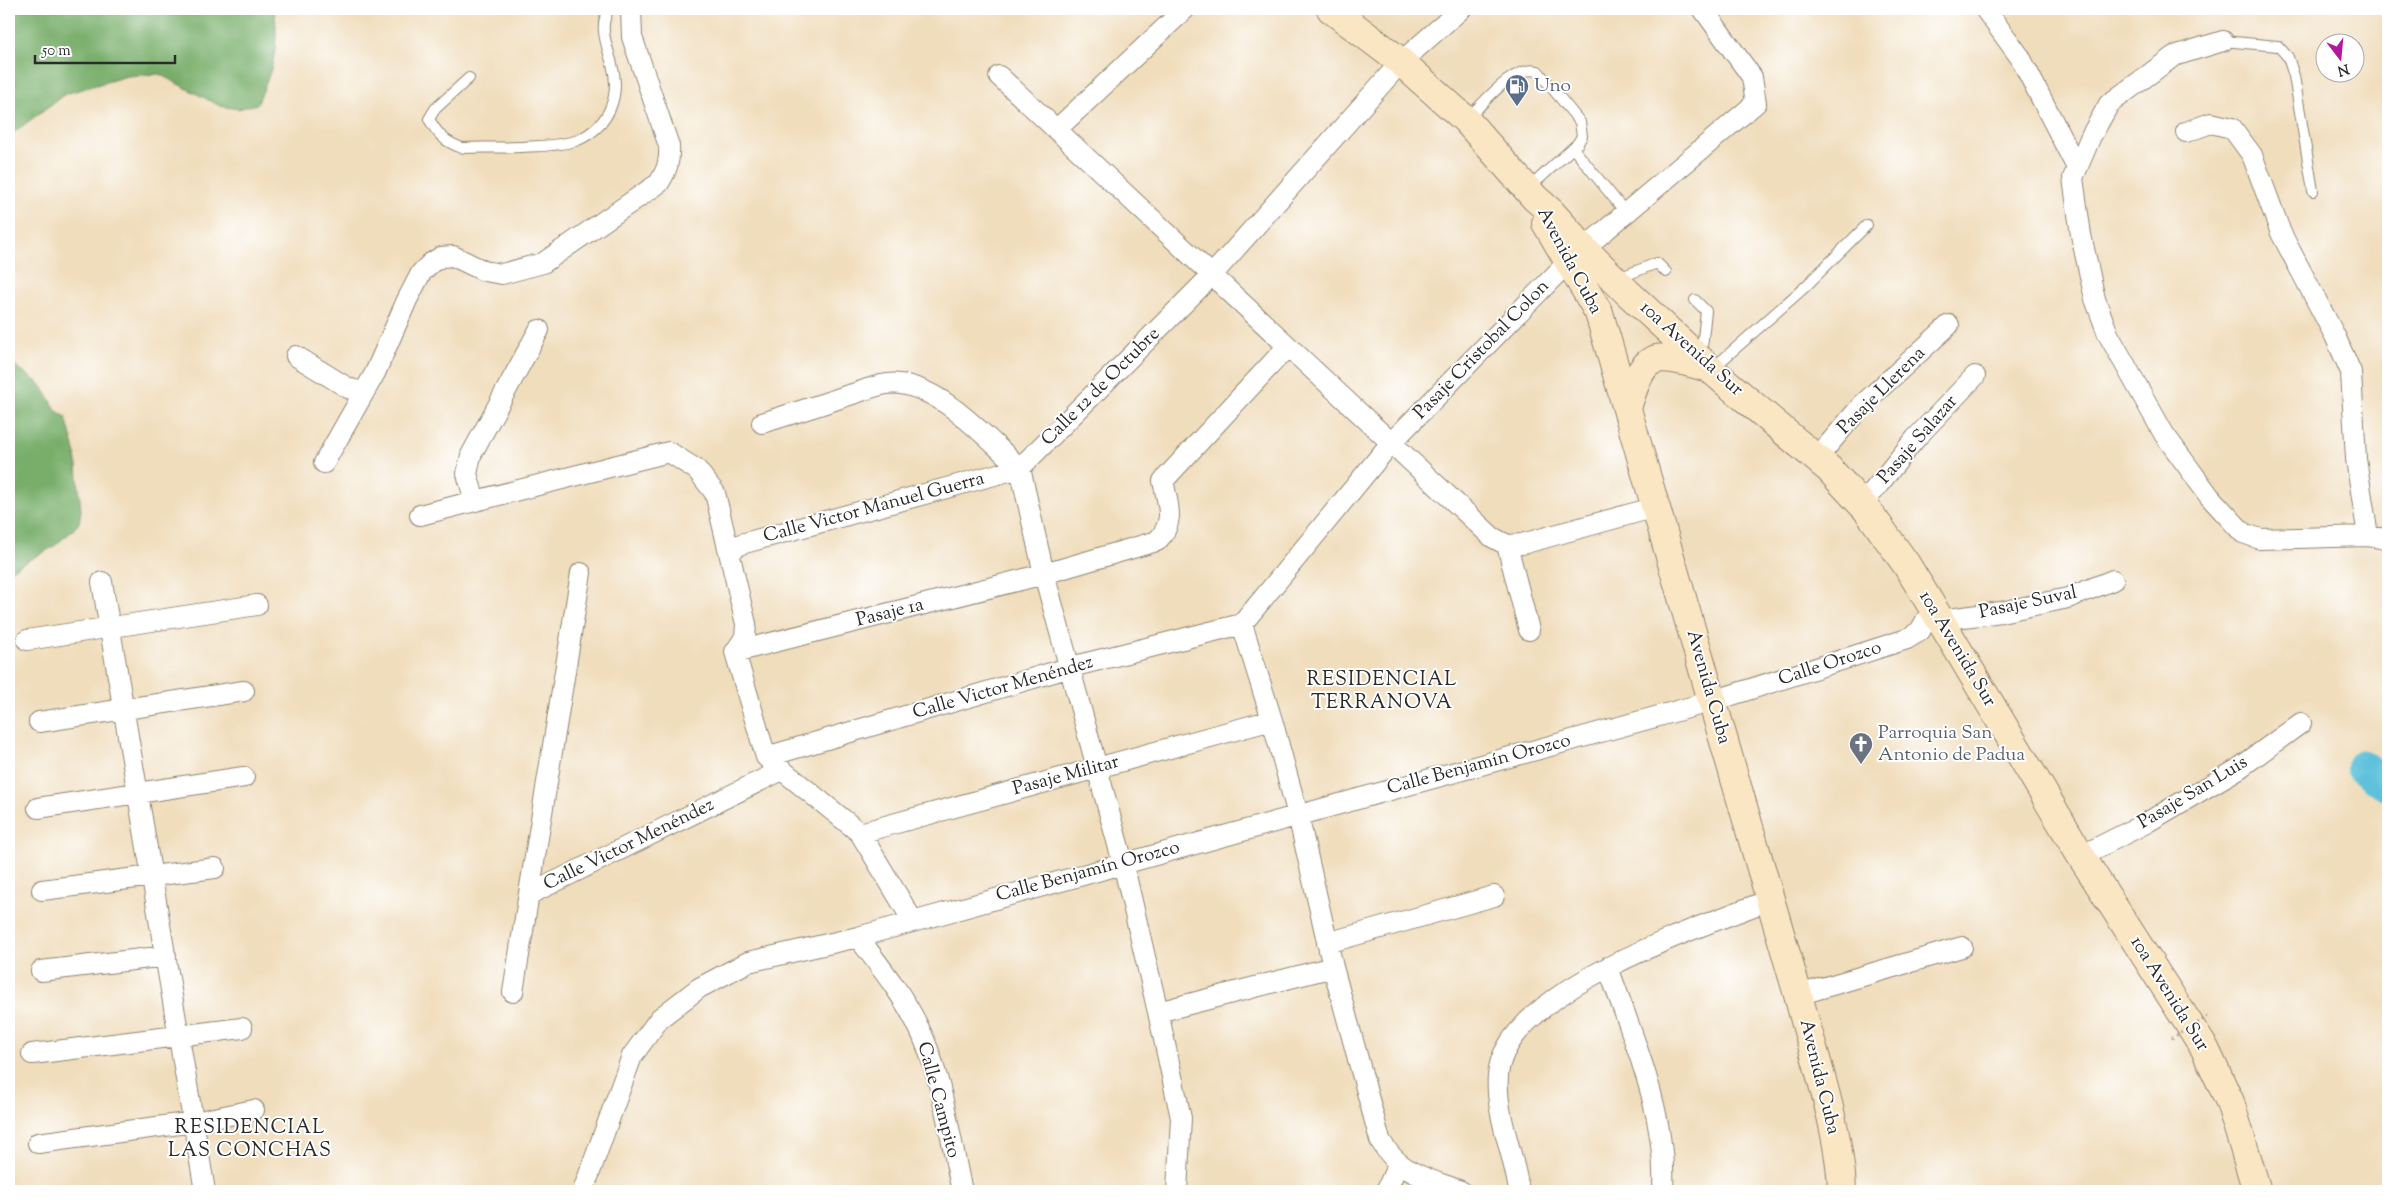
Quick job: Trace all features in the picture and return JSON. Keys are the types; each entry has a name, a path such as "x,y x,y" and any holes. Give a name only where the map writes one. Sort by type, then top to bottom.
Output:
{"main road":[{"name":"Avenida Cuba","path":"1331,9 1400,62 1466,120 1532,194 1543,218 1576,256 1599,312 1798,995 1826,1102 1838,1158 1842,1191"},
{"name":"10a Avenida Sur","path":"1576,256 1614,280 1707,366 1817,458 1862,505 1906,564 2080,856 2186,1018 2216,1071 2240,1133 2257,1191"},
{"path":"1627,408 1636,379 1648,363 1669,357 1707,366"}],"street":[{"path":"324,463 375,373 421,273 431,263 453,256 484,271 502,274 543,263 659,183 667,170 669,146 632,37 631,9"},
{"path":"1056,130 1185,9"},
{"name":"Calle 12 de Octubre","path":"1020,468 1212,274 1400,62 1461,9"},
{"name":"Pasaje Cristobal Colon","path":"1242,624 1390,444 1576,256 1756,103 1752,77 1703,9"},
{"path":"1993,12 2020,58 2077,168"},
{"path":"2223,41 2174,56 2109,104 2073,178 2081,235 2094,299 2108,334 2164,434 2210,497 2243,533 2260,539 2368,536 2388,539"},
{"path":"999,76 1212,274 1286,347 1492,537 1506,545 1522,544 1656,506"},
{"path":"2186,132 2210,123 2232,128 2252,156 2282,233 2339,345 2351,372 2356,458 2368,536"},
{"name":"Pasaje Llerena","path":"1817,458 1863,404 1949,325"},
{"path":"475,501 467,474 471,455 539,330"},
{"name":"Pasaje 1a","path":"736,652 1044,574 1157,541 1165,532 1170,518 1163,482 1286,347"},
{"path":"296,356 348,388 357,391 364,390"},
{"name":"Pasaje Salazar","path":"1862,505 1916,438 1975,376"},
{"path":"762,423 878,386 898,383 916,387 932,394 966,420 1020,468 1044,574 1071,667 1123,863 1158,1012 1180,1118 1177,1191"},
{"path":"420,515 669,452 697,470 715,492 721,525 730,551 730,563 746,624 745,637 736,652 766,757 860,834 913,921"},
{"name":"Calle Victor Manuel Guerra","path":"730,551 741,544 1020,468"},
{"path":"1506,545 1528,630"},
{"path":"513,992 581,573"},
{"name":"Pasaje Suval","path":"1937,614 2060,600 2113,580"},
{"path":"102,582 205,1191"},
{"path":"27,640 257,605"},
{"name":"Calle Orozco","path":"1713,701 1907,639 1920,631 1937,614"},
{"path":"1242,624 1272,720 1298,815 1333,967 1380,1140 1388,1154 1409,1172 1461,1191"},
{"name":"Calle Victor Menéndez","path":"766,757 1071,667 1242,624"},
{"path":"39,722 124,708 244,692"},
{"name":"Calle Benjamín Orozco","path":"583,1191 632,1056 660,1018 699,988 748,962 858,937 1713,701"},
{"name":"Pasaje Militar","path":"860,834 1272,720"},
{"name":"Pasaje San Luis","path":"2080,856 2146,823 2216,782 2301,723"},
{"name":"Calle Victor Menéndez","path":"530,894 782,770"},
{"path":"38,808 244,778"},
{"path":"42,890 215,868"},
{"path":"1327,943 1494,896"},
{"path":"1519,1191 1498,1094 1498,1074 1503,1057 1512,1040 1526,1021 1561,994 1641,950 1769,900"},
{"name":"Calle Campito","path":"858,937 891,980 916,1022 933,1065 962,1191"},
{"path":"1798,995 1962,947"},
{"path":"41,971 166,956"},
{"path":"1158,1012 1333,967"},
{"path":"1608,967 1654,1105 1664,1173 1663,1191"},
{"path":"32,1054 242,1028"},
{"path":"38,1143 194,1122 254,1110"},
{"path":"1386,1191 1398,1164"}],"lane":[{"path":"469,78 435,109 430,119 438,135 448,143 462,148 556,144 577,140 596,129 608,115 615,98 616,78 603,28 605,15 609,9"},
{"path":"2223,41 2278,46 2288,57 2294,76 2313,191"},
{"path":"1466,120 1505,82 1518,73 1530,69 1538,71 1580,122 1582,136 1532,194"},
{"path":"1573,148 1626,213"},
{"path":"1707,366 1805,287 1867,225"},
{"path":"1614,280 1657,263 1666,272"},
{"path":"1695,300 1706,311 1707,366"}],"path":[{"path":"2172,1038 2209,1016"}],"green space":[{"path":"9,9 274,9 276,35 274,58 257,104 238,109 220,106 159,74 127,76 65,94 9,136"},
{"path":"9,361 41,385 57,411 66,417 76,455 81,511 79,523 72,531 53,547 14,568 9,573"}],"waterway":[{"path":"2363,767 2388,785"}],"place":[{"name":"Uno","path":"1517,107"},
{"name":"Parroquia San Antonio de Padua","path":"1861,765"}],"district":[{"name":"RESIDENCIAL TERRANOVA","path":"1382,692"},
{"name":"RESIDENCIAL LAS CONCHAS","path":"250,1140"}]}
